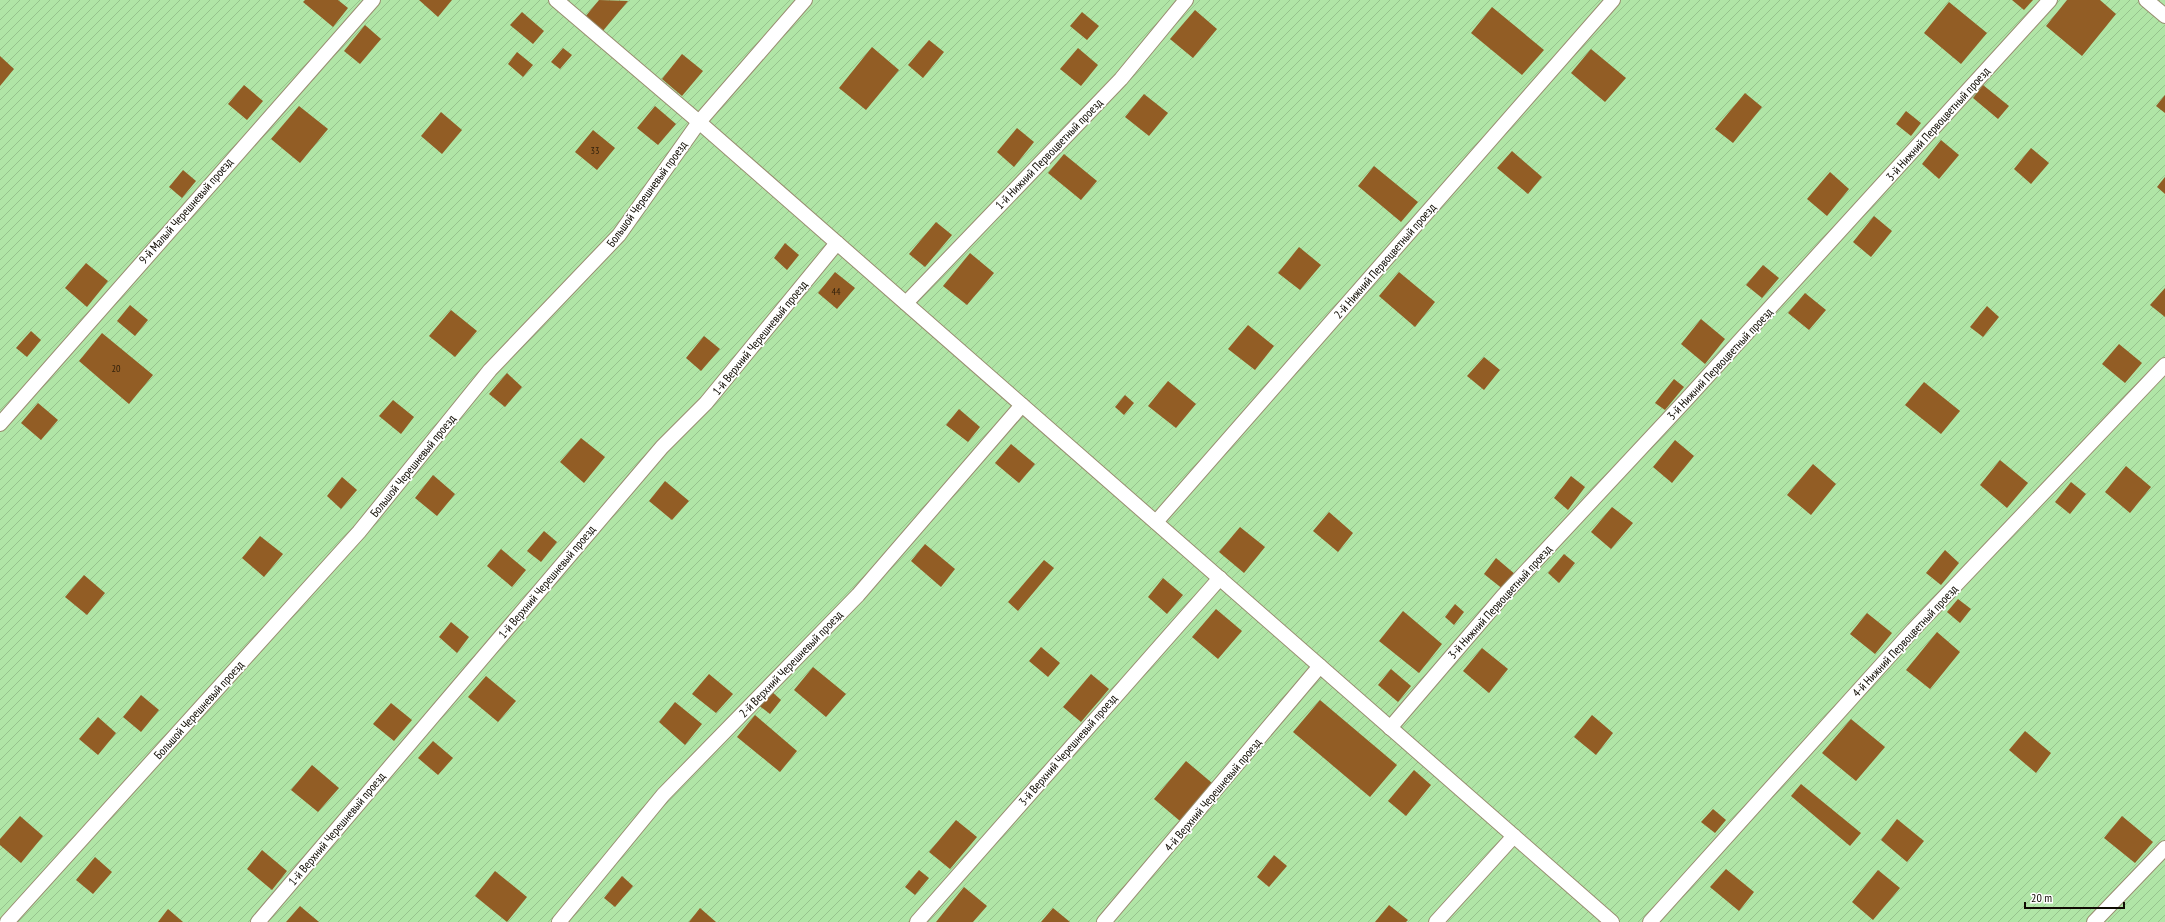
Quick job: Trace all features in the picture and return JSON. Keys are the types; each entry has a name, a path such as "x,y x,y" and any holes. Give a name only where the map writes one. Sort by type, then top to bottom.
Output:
{"lane":[{"name":"9-й Малый Черешневый проезд","path":"0,424 372,0"},
{"path":"556,0 699,122 1612,922"},
{"name":"Большой Черешневый проезд","path":"8,922 360,532 490,370 619,235 699,122 805,0"},
{"name":"1-й Нижний Первоцветный проезд","path":"906,303 1121,79 1186,0"},
{"name":"2-й Нижний Первоцветный проезд","path":"1156,522 1613,0"},
{"name":"3-й Нижний Первоцветный проезд","path":"1390,728 1503,596 1691,395 2050,0"},
{"path":"2146,0 2165,16"},
{"name":"1-й Верхний Черешневый проезд","path":"258,922 662,447 706,403 837,243"},
{"name":"4-й Нижний Первоцветный проезд","path":"1650,922 1913,630 2165,364"},
{"name":"2-й Верхний Черешневый проезд","path":"559,922 663,795 858,595 1022,405"},
{"name":"3-й Верхний Черешневый проезд","path":"917,922 1220,578"},
{"name":"4-й Верхний Черешневый проезд","path":"1104,922 1320,666"},
{"path":"1436,922 1514,836"},
{"path":"2094,922 2165,848"}],"green space":[{"path":"0,0 2165,0 2165,922 0,922"}],"building":[{"path":"305,0 338,0 348,8 333,27 303,2"},
{"path":"419,0 452,0 438,17"},
{"path":"599,0 628,1 602,32 585,17"},
{"path":"2012,0 2033,0 2024,10"},
{"path":"2067,0 2100,0 2116,14 2082,56 2046,26"},
{"path":"1949,2 1987,33 1961,64 1924,33"},
{"path":"1492,7 1544,50 1522,75 1471,33"},
{"path":"1195,10 1217,29 1193,58 1170,39"},
{"path":"522,12 544,31 533,44 510,25"},
{"path":"1082,12 1099,26 1087,40 1070,26"},
{"path":"365,25 381,39 360,64 344,51"},
{"path":"929,40 944,52 923,78 908,65"},
{"path":"872,47 899,70 866,110 839,88"},
{"path":"563,48 572,55 560,69 551,62"},
{"path":"1078,48 1098,65 1081,86 1060,69"},
{"path":"1591,49 1626,78 1605,102 1571,73"},
{"path":"517,52 533,65 523,77 508,64"},
{"path":"682,54 703,71 682,96 662,79"},
{"path":"0,56 14,69 0,86"},
{"path":"244,85 263,101 247,120 228,104"},
{"path":"1983,85 2009,106 1998,119 1973,98"},
{"path":"1745,93 1762,107 1733,143 1715,129"},
{"path":"1144,94 1168,113 1149,136 1125,117"},
{"path":"2165,95 2165,113 2156,106"},
{"path":"299,106 328,129 300,163 271,139"},
{"path":"655,106 676,124 658,145 637,128"},
{"path":"1906,111 1921,123 1911,136 1896,124"},
{"path":"441,112 462,130 442,154 421,136"},
{"path":"1017,128 1034,142 1014,167 997,152"},
{"path":"593,130 615,148 597,170 575,152"},
{"path":"1941,140 1959,155 1939,179 1922,164"},
{"path":"2031,148 2049,163 2031,184 2014,169"},
{"path":"1512,151 1542,177 1528,194 1497,168"},
{"path":"1064,154 1097,181 1081,200 1048,173"},
{"path":"1374,166 1418,202 1401,222 1358,186"},
{"path":"183,170 196,181 182,198 169,187"},
{"path":"1830,172 1849,189 1827,216 1807,199"},
{"path":"2165,177 2165,194 2157,187"},
{"path":"1874,216 1892,231 1871,257 1853,242"},
{"path":"936,222 952,235 925,267 909,254"},
{"path":"785,243 799,255 787,270 774,258"},
{"path":"1299,247 1321,265 1300,290 1278,273"},
{"path":"970,253 994,273 967,305 943,286"},
{"path":"86,263 108,281 87,307 65,288"},
{"path":"1763,265 1779,278 1762,298 1746,285"},
{"path":"835,272 855,288 837,309 818,293"},
{"path":"1399,272 1435,302 1415,327 1379,296"},
{"path":"2165,288 2165,317 2150,305"},
{"path":"1805,293 1826,310 1809,330 1788,313"},
{"path":"130,305 148,320 135,336 117,321"},
{"path":"1987,306 1999,317 1983,337 1970,327"},
{"path":"451,310 477,331 455,357 429,336"},
{"path":"1701,319 1725,339 1705,364 1681,344"},
{"path":"1248,325 1274,346 1255,370 1228,349"},
{"path":"31,331 41,340 27,357 16,348"},
{"path":"102,333 153,375 129,404 79,361"},
{"path":"704,336 720,349 701,371 686,358"},
{"path":"2119,344 2142,363 2125,383 2102,364"},
{"path":"1484,357 1500,370 1484,390 1467,376"},
{"path":"507,373 522,387 505,407 489,394"},
{"path":"1674,379 1684,387 1665,410 1655,403"},
{"path":"1168,381 1196,404 1176,428 1148,406"},
{"path":"1924,382 1960,411 1941,434 1905,405"},
{"path":"1125,395 1134,403 1124,415 1115,407"},
{"path":"393,400 414,417 401,434 379,416"},
{"path":"38,403 58,420 41,440 21,423"},
{"path":"959,409 980,427 968,442 946,425"},
{"path":"581,438 605,457 584,483 560,462"},
{"path":"1675,440 1694,456 1672,483 1653,467"},
{"path":"1011,444 1035,464 1019,483 995,463"},
{"path":"2000,460 2028,483 2007,508 1980,485"},
{"path":"1813,464 1836,484 1811,515 1787,495"},
{"path":"2126,466 2151,487 2130,513 2105,492"},
{"path":"433,475 455,494 437,516 415,498"},
{"path":"1571,476 1585,487 1568,510 1554,498"},
{"path":"342,477 357,490 341,509 327,496"},
{"path":"665,481 689,501 672,520 649,501"},
{"path":"2071,482 2086,494 2070,514 2055,502"},
{"path":"1612,507 1633,523 1611,549 1591,532"},
{"path":"1329,512 1353,533 1338,552 1313,531"},
{"path":"1240,527 1265,547 1244,573 1219,552"},
{"path":"544,531 557,542 541,562 527,551"},
{"path":"260,536 283,554 264,577 242,558"},
{"path":"925,544 955,569 941,587 911,561"},
{"path":"501,549 526,570 512,587 487,566"},
{"path":"1945,550 1959,563 1941,585 1926,573"},
{"path":"1564,554 1575,563 1559,583 1548,573"},
{"path":"1496,558 1516,575 1504,590 1484,574"},
{"path":"1044,560 1054,568 1018,611 1008,602"},
{"path":"84,575 105,593 87,615 65,597"},
{"path":"1163,578 1183,595 1167,614 1148,597"},
{"path":"1958,599 1971,609 1960,623 1947,612"},
{"path":"1455,604 1464,612 1454,625 1445,617"},
{"path":"1216,609 1242,631 1218,659 1192,637"},
{"path":"1403,611 1442,644 1419,673 1379,641"},
{"path":"1867,613 1892,633 1875,654 1850,634"},
{"path":"451,622 469,637 457,653 439,637"},
{"path":"1937,632 1960,652 1930,689 1906,670"},
{"path":"1041,647 1060,663 1048,677 1029,661"},
{"path":"1482,648 1508,669 1489,693 1463,671"},
{"path":"813,667 846,694 826,717 794,690"},
{"path":"1391,669 1411,686 1398,702 1378,685"},
{"path":"709,674 733,694 716,713 692,694"},
{"path":"1091,674 1109,689 1081,722 1063,707"},
{"path":"486,676 516,701 498,722 468,697"},
{"path":"770,690 781,700 770,714 757,704"},
{"path":"141,695 159,710 141,732 123,717"},
{"path":"1320,700 1397,765 1370,797 1293,732"},
{"path":"675,702 702,724 685,745 659,722"},
{"path":"391,703 412,720 394,741 373,724"},
{"path":"755,715 797,751 780,772 737,737"},
{"path":"1592,715 1613,733 1596,755 1574,737"},
{"path":"98,717 116,733 98,755 79,739"},
{"path":"1851,719 1885,747 1856,781 1822,753"},
{"path":"2025,731 2051,753 2036,773 2009,750"},
{"path":"433,741 453,758 438,775 418,758"},
{"path":"1186,761 1212,783 1180,821 1154,799"},
{"path":"312,765 339,788 318,812 291,790"},
{"path":"1414,770 1431,785 1406,816 1388,801"},
{"path":"1801,784 1861,833 1850,846 1791,796"},
{"path":"1713,809 1726,820 1715,833 1701,822"},
{"path":"20,816 43,836 21,863 0,845 0,839"},
{"path":"2122,816 2153,842 2135,863 2104,838"},
{"path":"1897,819 1924,841 1907,862 1881,840"},
{"path":"956,820 977,837 950,869 929,852"},
{"path":"262,850 287,871 272,890 247,869"},
{"path":"1274,855 1287,866 1269,887 1257,877"},
{"path":"95,857 112,872 93,894 76,880"},
{"path":"1726,869 1754,892 1739,911 1710,887"},
{"path":"919,870 929,878 915,895 905,887"},
{"path":"1878,870 1900,888 1873,920 1852,902"},
{"path":"495,871 527,897 507,922 475,896"},
{"path":"622,876 633,886 615,907 604,898"},
{"path":"964,887 987,906 973,922 936,922"},
{"path":"1389,905 1408,920 1406,922 1375,922"},
{"path":"300,906 319,922 286,922"},
{"path":"700,908 716,922 689,922"},
{"path":"1053,908 1070,922 1041,922"},
{"path":"168,909 183,922 158,922"}]}
